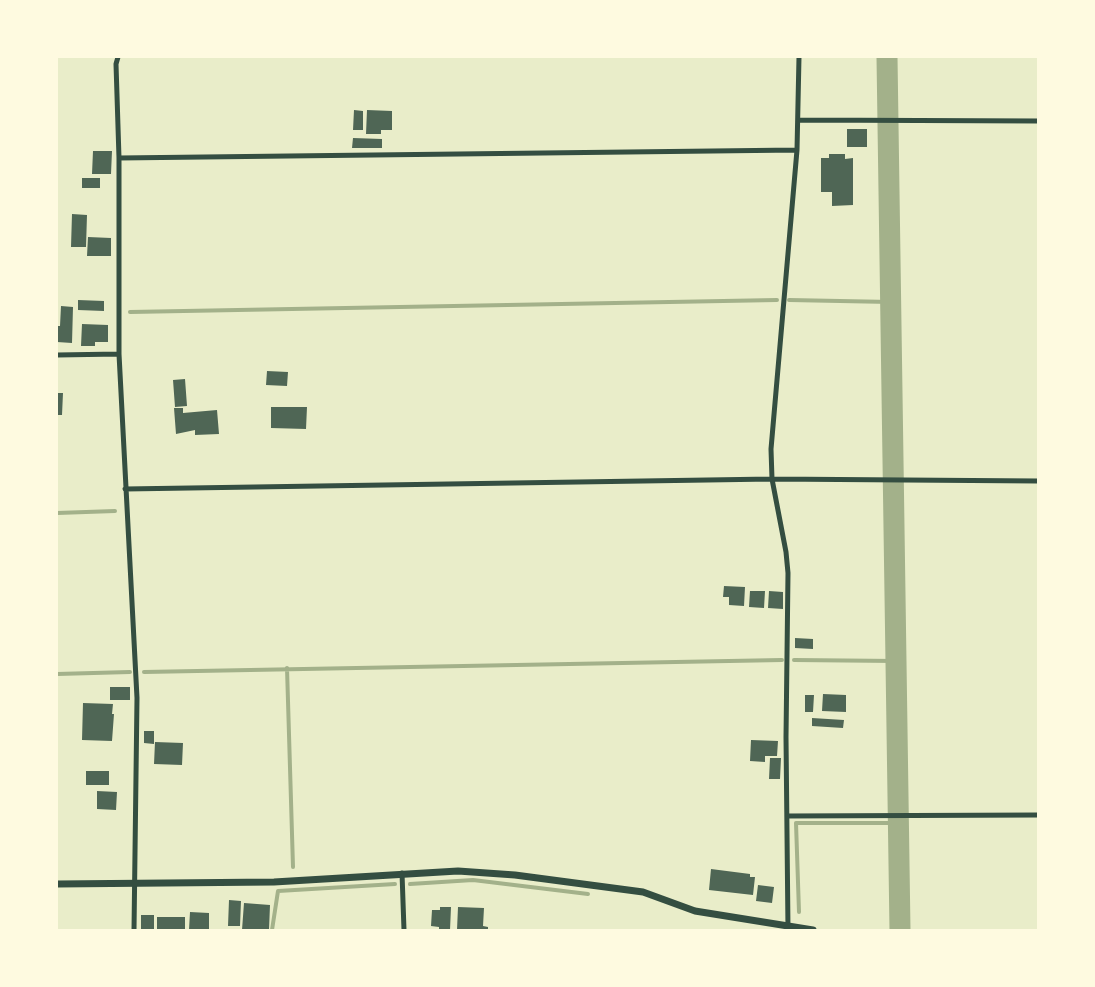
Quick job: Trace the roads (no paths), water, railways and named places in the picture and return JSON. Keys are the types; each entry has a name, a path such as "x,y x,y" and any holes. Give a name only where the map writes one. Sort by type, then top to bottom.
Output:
{"street":[{"path":"118,57 116,64 119,158 119,354 137,698 134,930"},
{"path":"788,928 788,573 772,479 771,449 797,150 799,57"},
{"path":"799,120 1038,121"},
{"path":"119,158 797,150"},
{"path":"57,355 119,354"},
{"path":"125,489 772,479 1038,481"},
{"path":"787,816 1038,815"},
{"path":"402,873 404,930"},
{"path":"57,884 274,882 402,873 515,874 643,892 695,911 788,928 813,930"}],"waterway":[{"path":"887,57 900,930"},
{"path":"130,312 777,300"},
{"path":"789,300 891,302"},
{"path":"57,513 115,511"},
{"path":"144,672 782,660"},
{"path":"794,660 896,661"},
{"path":"287,668 293,867"},
{"path":"57,674 130,672"},
{"path":"799,912 796,823 899,823"},
{"path":"410,884 473,880 588,894"},
{"path":"272,930 278,891 395,884"}]}
